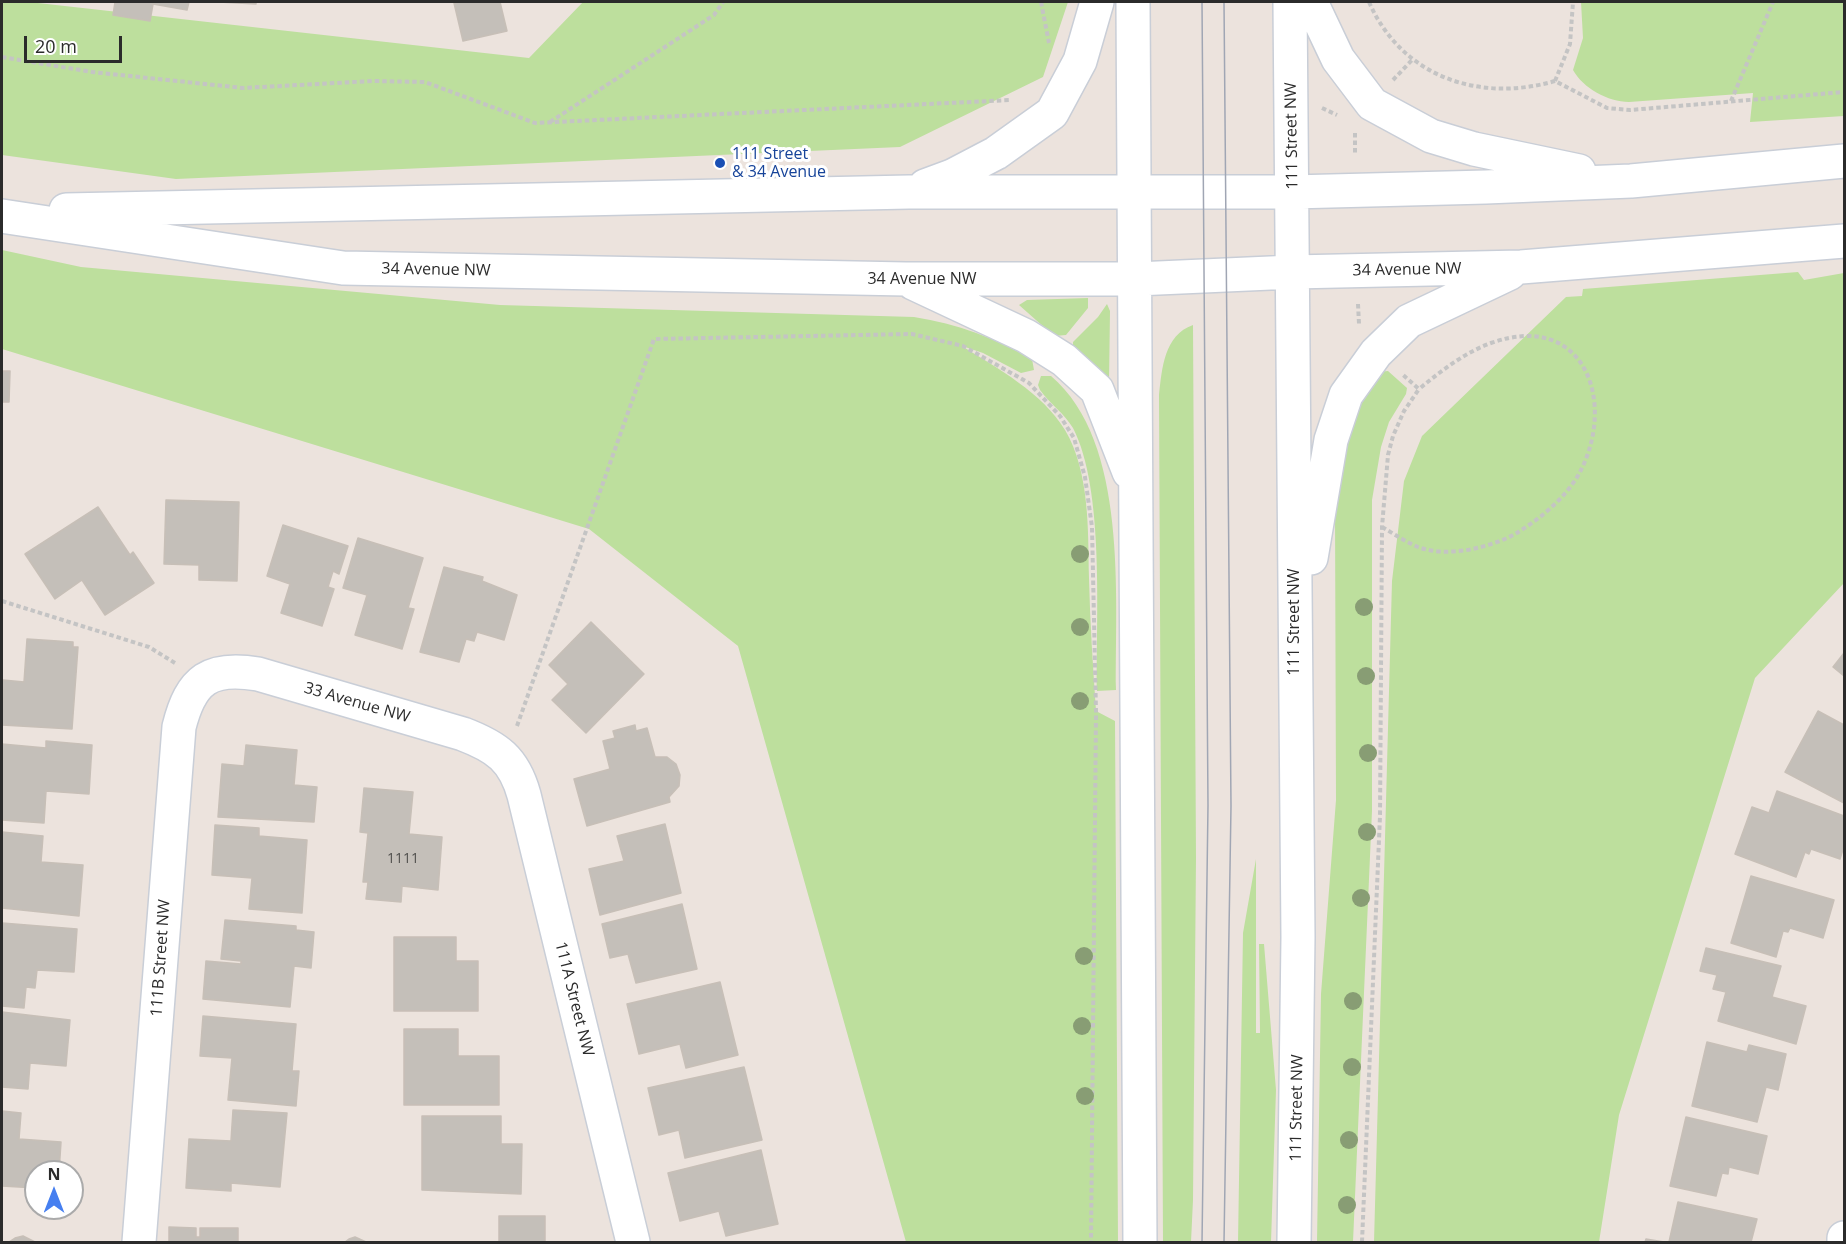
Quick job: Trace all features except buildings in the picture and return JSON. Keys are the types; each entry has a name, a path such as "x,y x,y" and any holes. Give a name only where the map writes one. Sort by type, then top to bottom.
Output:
{"main road":[{"path":"909,192 952,177 996,153 1052,113 1080,61 1097,2"},
{"path":"1133,2 1140,1242"},
{"name":"111 Street NW","path":"1290,2 1298,972 1294,1242"},
{"path":"1311,2 1338,59 1372,104 1431,136 1474,149 1631,181"},
{"name":"34 Avenue NW","path":"2,214 909,192 1292,192 1631,181 1845,161"},
{"name":"34 Avenue NW","path":"2,214 343,268 906,279 1136,279 1293,272 1521,267 1845,241"},
{"path":"1294,700 1316,519 1331,440 1346,394 1376,353 1408,321 1521,267"},
{"path":"906,279 1026,336 1072,367 1097,390 1136,489"},
{"name":"33 Avenue NW","path":"202,679 218,673 238,671 258,674 464,734 495,747 506,758"},
{"name":"111B Street NW","path":"139,1242 179,727 184,709 202,679"},
{"name":"111A Street NW","path":"506,758 521,783 633,1242"}],"path":[{"path":"549,122 714,15 723,2"},
{"path":"1369,2 1383,26 1413,59 1434,73 1480,88 1530,88 1555,81 1607,108 1630,110 1845,92"},
{"path":"1555,81 1570,44 1573,2"},
{"path":"1731,101 1773,2"},
{"path":"2,57 92,72 243,88 373,81 425,82 535,123 1009,100"},
{"path":"1389,85 1413,59"},
{"path":"1354,123 1355,154"},
{"path":"1357,299 1360,329"},
{"path":"506,758 654,339 912,334 963,346 1029,383 1069,428 1080,455 1092,527 1096,712 1091,1242"},
{"path":"1362,1242 1380,816 1382,527 1387,465 1393,436 1404,411 1419,389 1448,366 1492,343 1526,337 1558,342 1583,363 1594,406 1592,441 1579,473 1569,489 1542,515 1506,538 1464,550 1419,548 1382,527"},
{"path":"1400,372 1419,389"},
{"path":"2,601 149,647 202,679"}],"green space":[{"path":"2,2 29,2 529,58 583,2 1068,2 1043,77 900,147 176,179 2,155"},
{"path":"1581,2 1844,2 1844,116 1750,122 1753,93 1629,102 1605,97 1583,83 1573,70 1583,38"},
{"path":"2,250 81,267 500,305 914,317 976,333 1032,359 1034,370 1021,373 983,353 962,346 1004,372 1045,404 1065,430 1073,446 1083,483 1088,522 1090,612 1096,711 1115,721 1118,1242 906,1242 738,646 589,529 2,349"},
{"path":"1798,272 1804,280 1844,273 1844,583 1755,678 1619,1115 1599,1242 1374,1242 1392,581 1404,481 1422,436 1566,297 1582,296 1583,289"},
{"path":"1088,298 1088,308 1066,335 1054,336 1019,305 1027,300"},
{"path":"1107,304 1110,311 1109,383 1073,351 1073,342 1098,317"},
{"path":"1193,325 1196,858 1193,1200 1191,1242 1163,1242 1159,395 1163,364 1170,345 1176,336"},
{"path":"1388,371 1407,388 1406,394 1389,422 1381,447 1372,500 1372,811 1353,1242 1317,1242 1321,994 1336,800 1335,510 1342,456 1363,396 1378,372"},
{"path":"1041,376 1051,376 1076,405 1094,440 1106,480 1116,568 1116,690 1097,691 1097,556 1090,485 1083,454 1073,428 1040,390 1038,385"},
{"path":"1256,859 1256,1033 1260,1033 1259,944 1264,944 1276,1090 1271,1242 1238,1242 1243,933"}],"tram line":[{"path":"1202,2 1208,805 1202,1242"},
{"path":"1224,2 1231,806 1224,1242"}],"place":[{"name":"111 Street & 34 Avenue","path":"720,163"}]}
